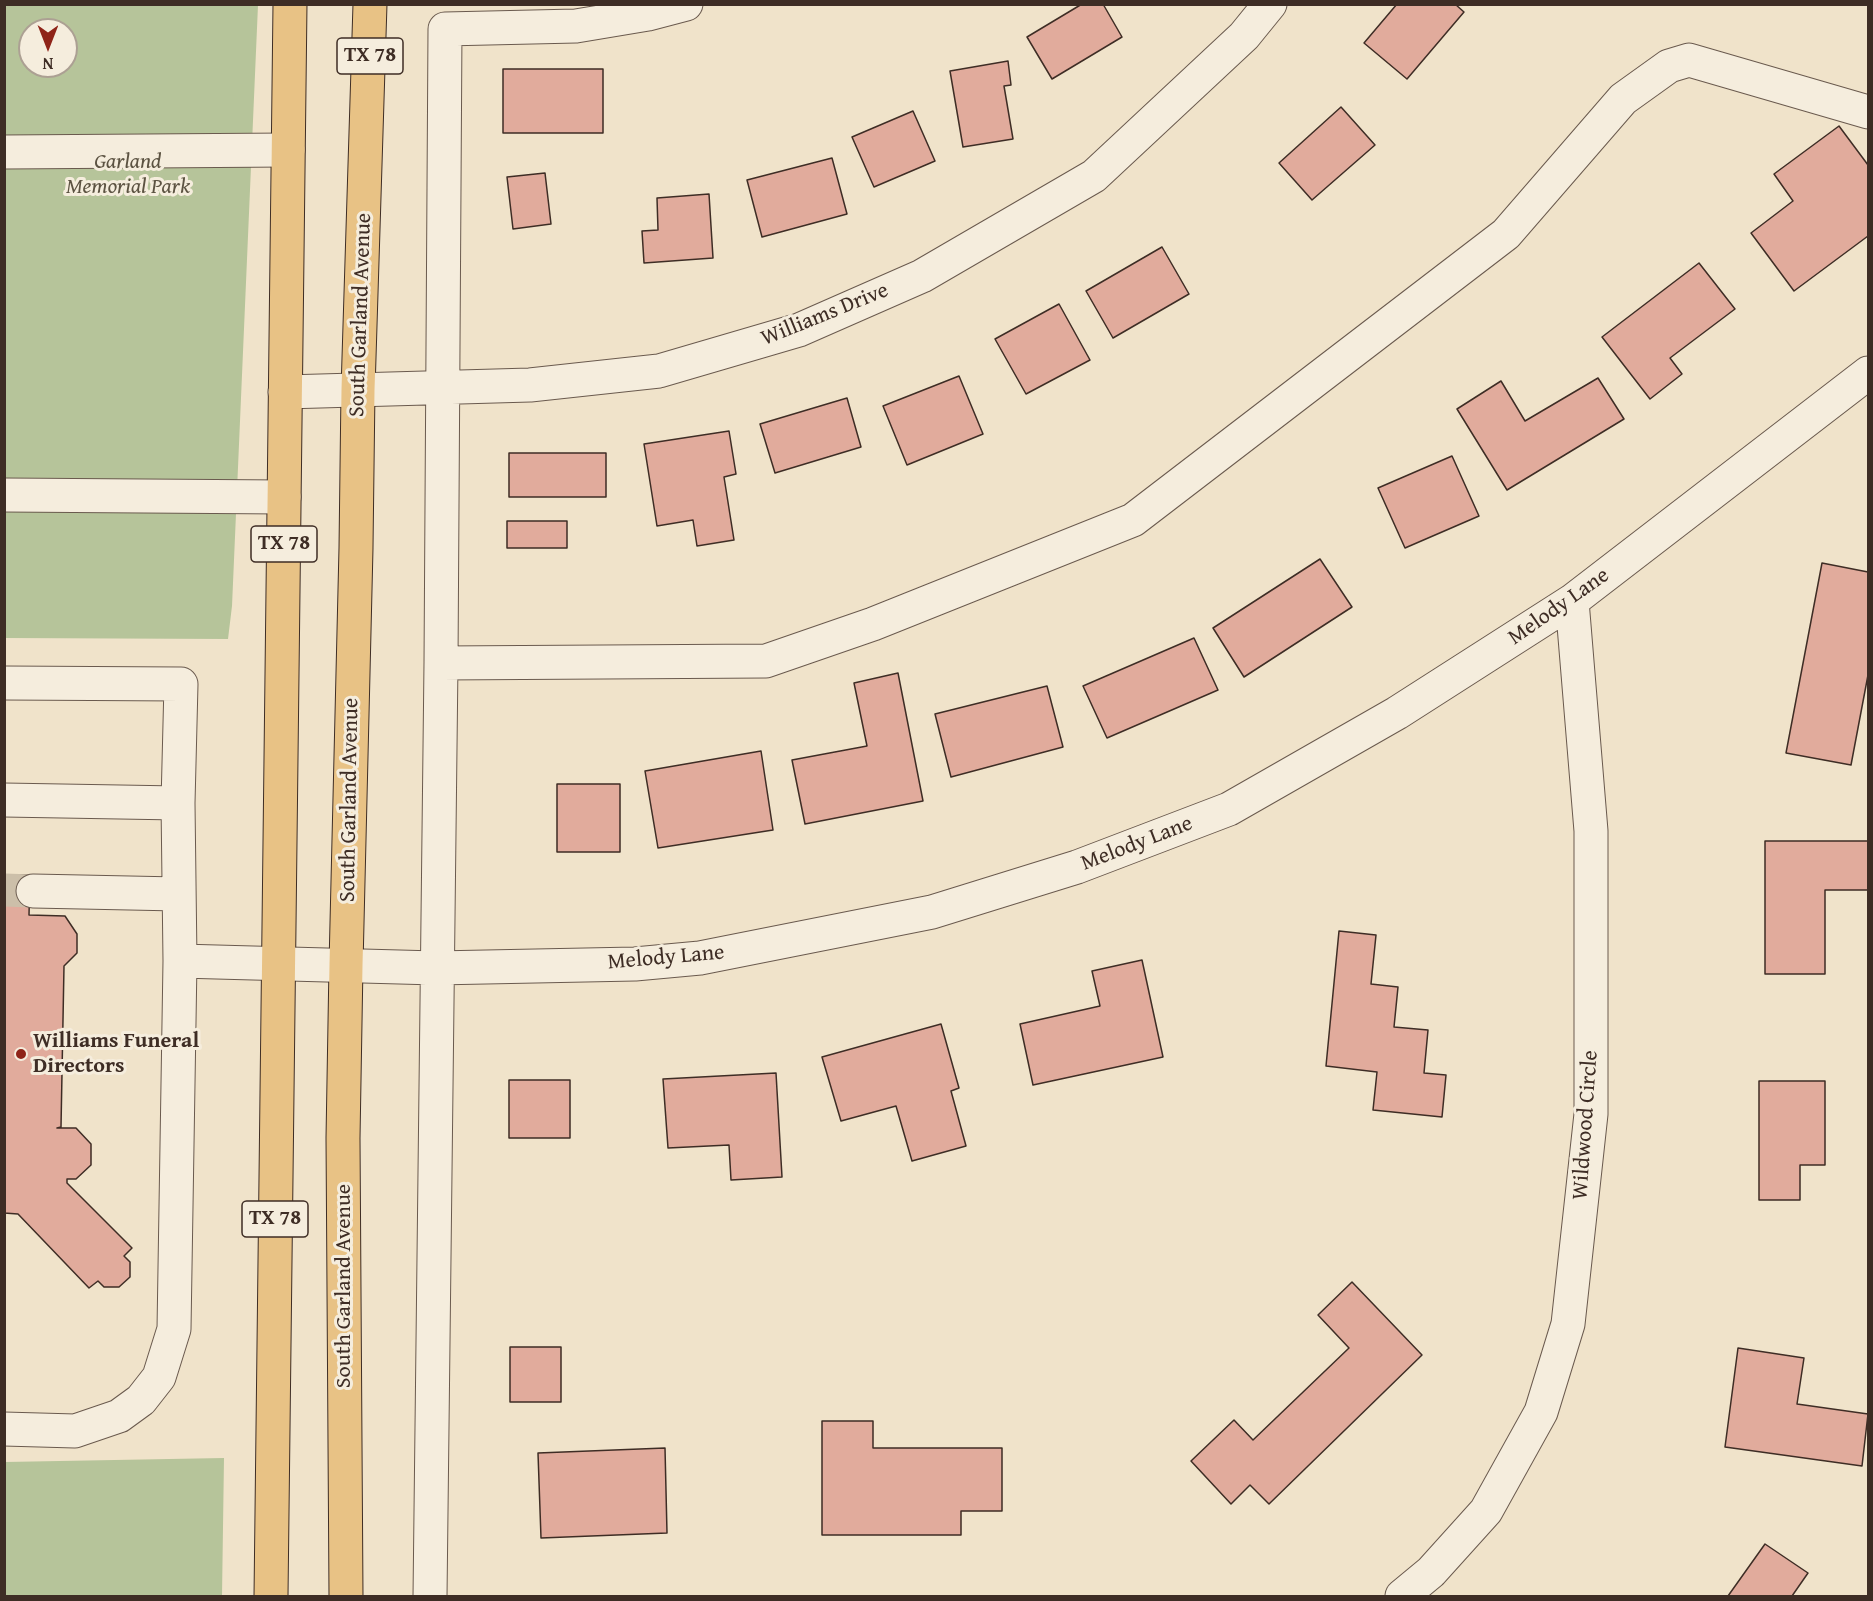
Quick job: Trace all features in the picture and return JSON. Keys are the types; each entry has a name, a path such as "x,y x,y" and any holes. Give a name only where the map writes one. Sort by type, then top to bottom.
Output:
{"main road":[{"name":"TX 78","path":"271,1596 290,4"},
{"name":"South Garland Avenue","path":"346,1596 344,1138 346,966 358,390 370,4"}],"street":[{"path":"430,1596 441,663 445,29 576,26 648,14 686,4"},
{"name":"Williams Drive","path":"285,392 531,385 659,371 799,330 922,276 1094,176 1244,36 1270,4"},
{"path":"441,663 766,661 873,624 1133,520 1506,234 1623,99 1669,66 1689,60 1869,112"},
{"path":"4,152 288,150"},
{"name":"Melody Lane","path":"180,961 436,968 635,964 700,958 932,912 1077,867 1229,809 1397,713 1572,601 1869,372"},
{"path":"4,495 284,497"},
{"name":"Wildwood Circle","path":"1402,1596 1431,1572 1486,1511 1541,1412 1569,1324 1591,1114 1591,831 1572,601"},
{"path":"4,683 181,684 178,802 180,961 174,1329 159,1377 141,1400 119,1416 75,1431 4,1429"},
{"path":"4,800 178,802"},
{"path":"33,891 178,894"}],"green space":[{"name":"Garland Memorial Park","path":"5,5 258,5 232,606 228,639 5,638"},
{"path":"224,1458 222,1596 5,1596 5,1462"}],"building":[{"path":"1082,4 1103,4 1122,37 1052,79 1027,37"},
{"path":"1397,4 1455,4 1464,12 1407,79 1364,43"},
{"path":"1008,61 1011,85 1004,86 1013,139 963,147 950,71"},
{"path":"503,69 603,69 603,133 503,133"},
{"path":"1341,107 1375,145 1312,200 1279,163"},
{"path":"913,111 935,161 874,187 852,137"},
{"path":"1839,126 1868,165 1868,236 1794,291 1751,233 1793,201 1774,174"},
{"path":"832,158 847,214 762,237 747,180"},
{"path":"545,173 551,224 513,229 507,177"},
{"path":"709,194 713,258 644,263 642,231 658,230 657,198"},
{"path":"1162,247 1189,294 1113,338 1086,291"},
{"path":"1699,263 1735,309 1670,358 1682,374 1650,399 1602,337"},
{"path":"1059,304 1090,360 1026,394 995,339"},
{"path":"959,376 983,434 907,465 883,406"},
{"path":"1598,378 1624,419 1507,490 1457,409 1501,381 1525,421"},
{"path":"847,398 861,447 775,473 760,424"},
{"path":"729,431 736,474 724,477 734,540 697,546 693,520 657,526 644,444"},
{"path":"509,453 606,453 606,497 509,497"},
{"path":"1452,456 1479,516 1405,548 1378,488"},
{"path":"507,521 567,521 567,548 507,548"},
{"path":"1320,559 1352,607 1244,677 1213,628"},
{"path":"1822,563 1868,572 1868,675 1851,765 1786,753"},
{"path":"1194,638 1218,690 1107,738 1083,686"},
{"path":"898,673 923,801 805,824 792,760 867,746 854,683"},
{"path":"1047,686 1063,747 951,777 935,714"},
{"path":"761,751 773,830 658,848 645,771"},
{"path":"557,784 620,784 620,852 557,852"},
{"path":"1765,841 1868,841 1868,890 1825,890 1825,974 1765,974"},
{"path":"4,875 30,875 29,915 65,916 77,934 77,953 64,966 61,1127 57,1128 76,1128 91,1144 91,1165 76,1179 67,1179 67,1183 132,1248 124,1256 130,1262 130,1277 119,1287 104,1287 98,1281 89,1288 18,1214 4,1213"},
{"path":"1339,931 1376,935 1371,984 1398,987 1394,1027 1428,1030 1424,1073 1446,1075 1442,1117 1373,1110 1377,1072 1326,1066"},
{"path":"1142,960 1163,1057 1033,1085 1020,1024 1100,1006 1092,971"},
{"path":"941,1024 959,1088 951,1091 966,1146 912,1161 896,1106 841,1121 822,1057"},
{"path":"776,1073 782,1177 731,1180 729,1145 668,1148 663,1079"},
{"path":"509,1080 570,1080 570,1138 509,1138"},
{"path":"1759,1081 1825,1081 1825,1165 1800,1165 1800,1200 1759,1200"},
{"path":"1352,1282 1422,1355 1269,1504 1250,1485 1231,1504 1191,1461 1234,1420 1253,1440 1349,1348 1318,1315"},
{"path":"510,1347 561,1347 561,1402 510,1402"},
{"path":"1738,1348 1804,1358 1797,1404 1868,1414 1862,1466 1725,1447"},
{"path":"822,1421 873,1421 873,1448 1002,1448 1002,1511 961,1511 961,1535 822,1535"},
{"path":"665,1448 667,1533 541,1538 538,1453"},
{"path":"1765,1544 1808,1573 1792,1596 1728,1596"}],"tunnel":[{"path":"4,890 33,891"}],"place":[{"name":"Williams Funeral Directors","path":"21,1054"}]}
